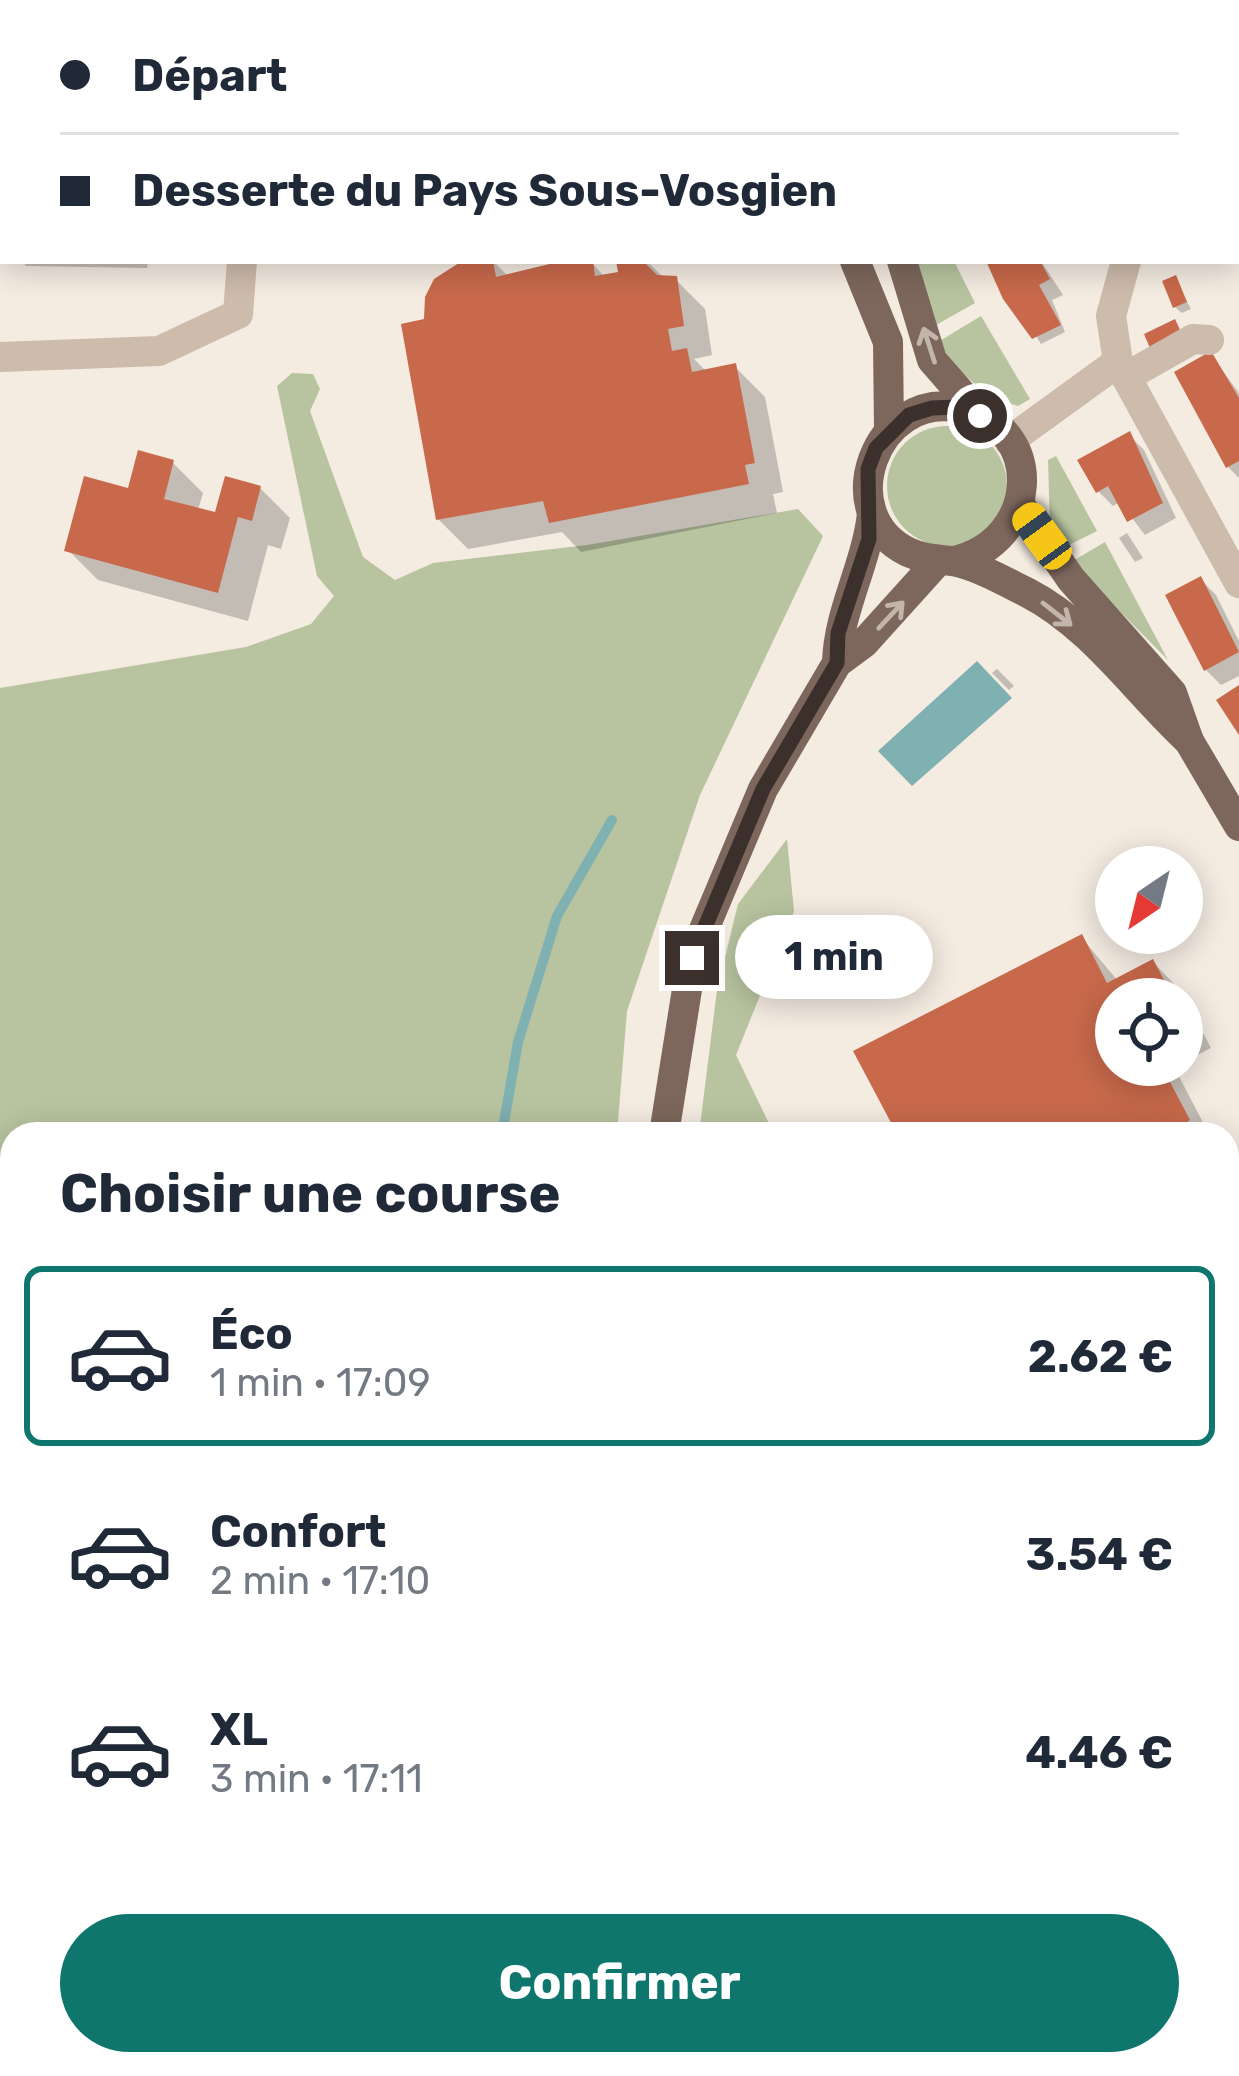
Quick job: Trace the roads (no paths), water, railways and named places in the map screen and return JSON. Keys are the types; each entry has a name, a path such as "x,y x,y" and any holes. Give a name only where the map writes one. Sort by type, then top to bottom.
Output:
{"main road":[{"path":"837,663 838,633 869,539 868,469 890,430 888,343 857,264"},
{"path":"666,1122 692,958 763,789 837,663 864,643 946,561 991,549 1009,530 1020,505 1022,480 1009,442 932,360 903,264"},
{"path":"890,430 932,408 957,407 980,416"},
{"path":"1020,505 1071,579 1172,693 1190,741 1239,826"},
{"path":"872,514 901,548 946,561 1044,603 1106,655 1190,741"}],"street":[{"path":"0,356 158,351 238,314 242,264"},
{"path":"1125,264 1112,316 1122,370 1239,583"},
{"path":"1009,442 1122,370 1193,339 1210,340"}],"water":[{"path":"977,661 1012,698 912,786 878,751"}],"waterway":[{"path":"504,1122 518,1042 557,916 612,820"}]}
